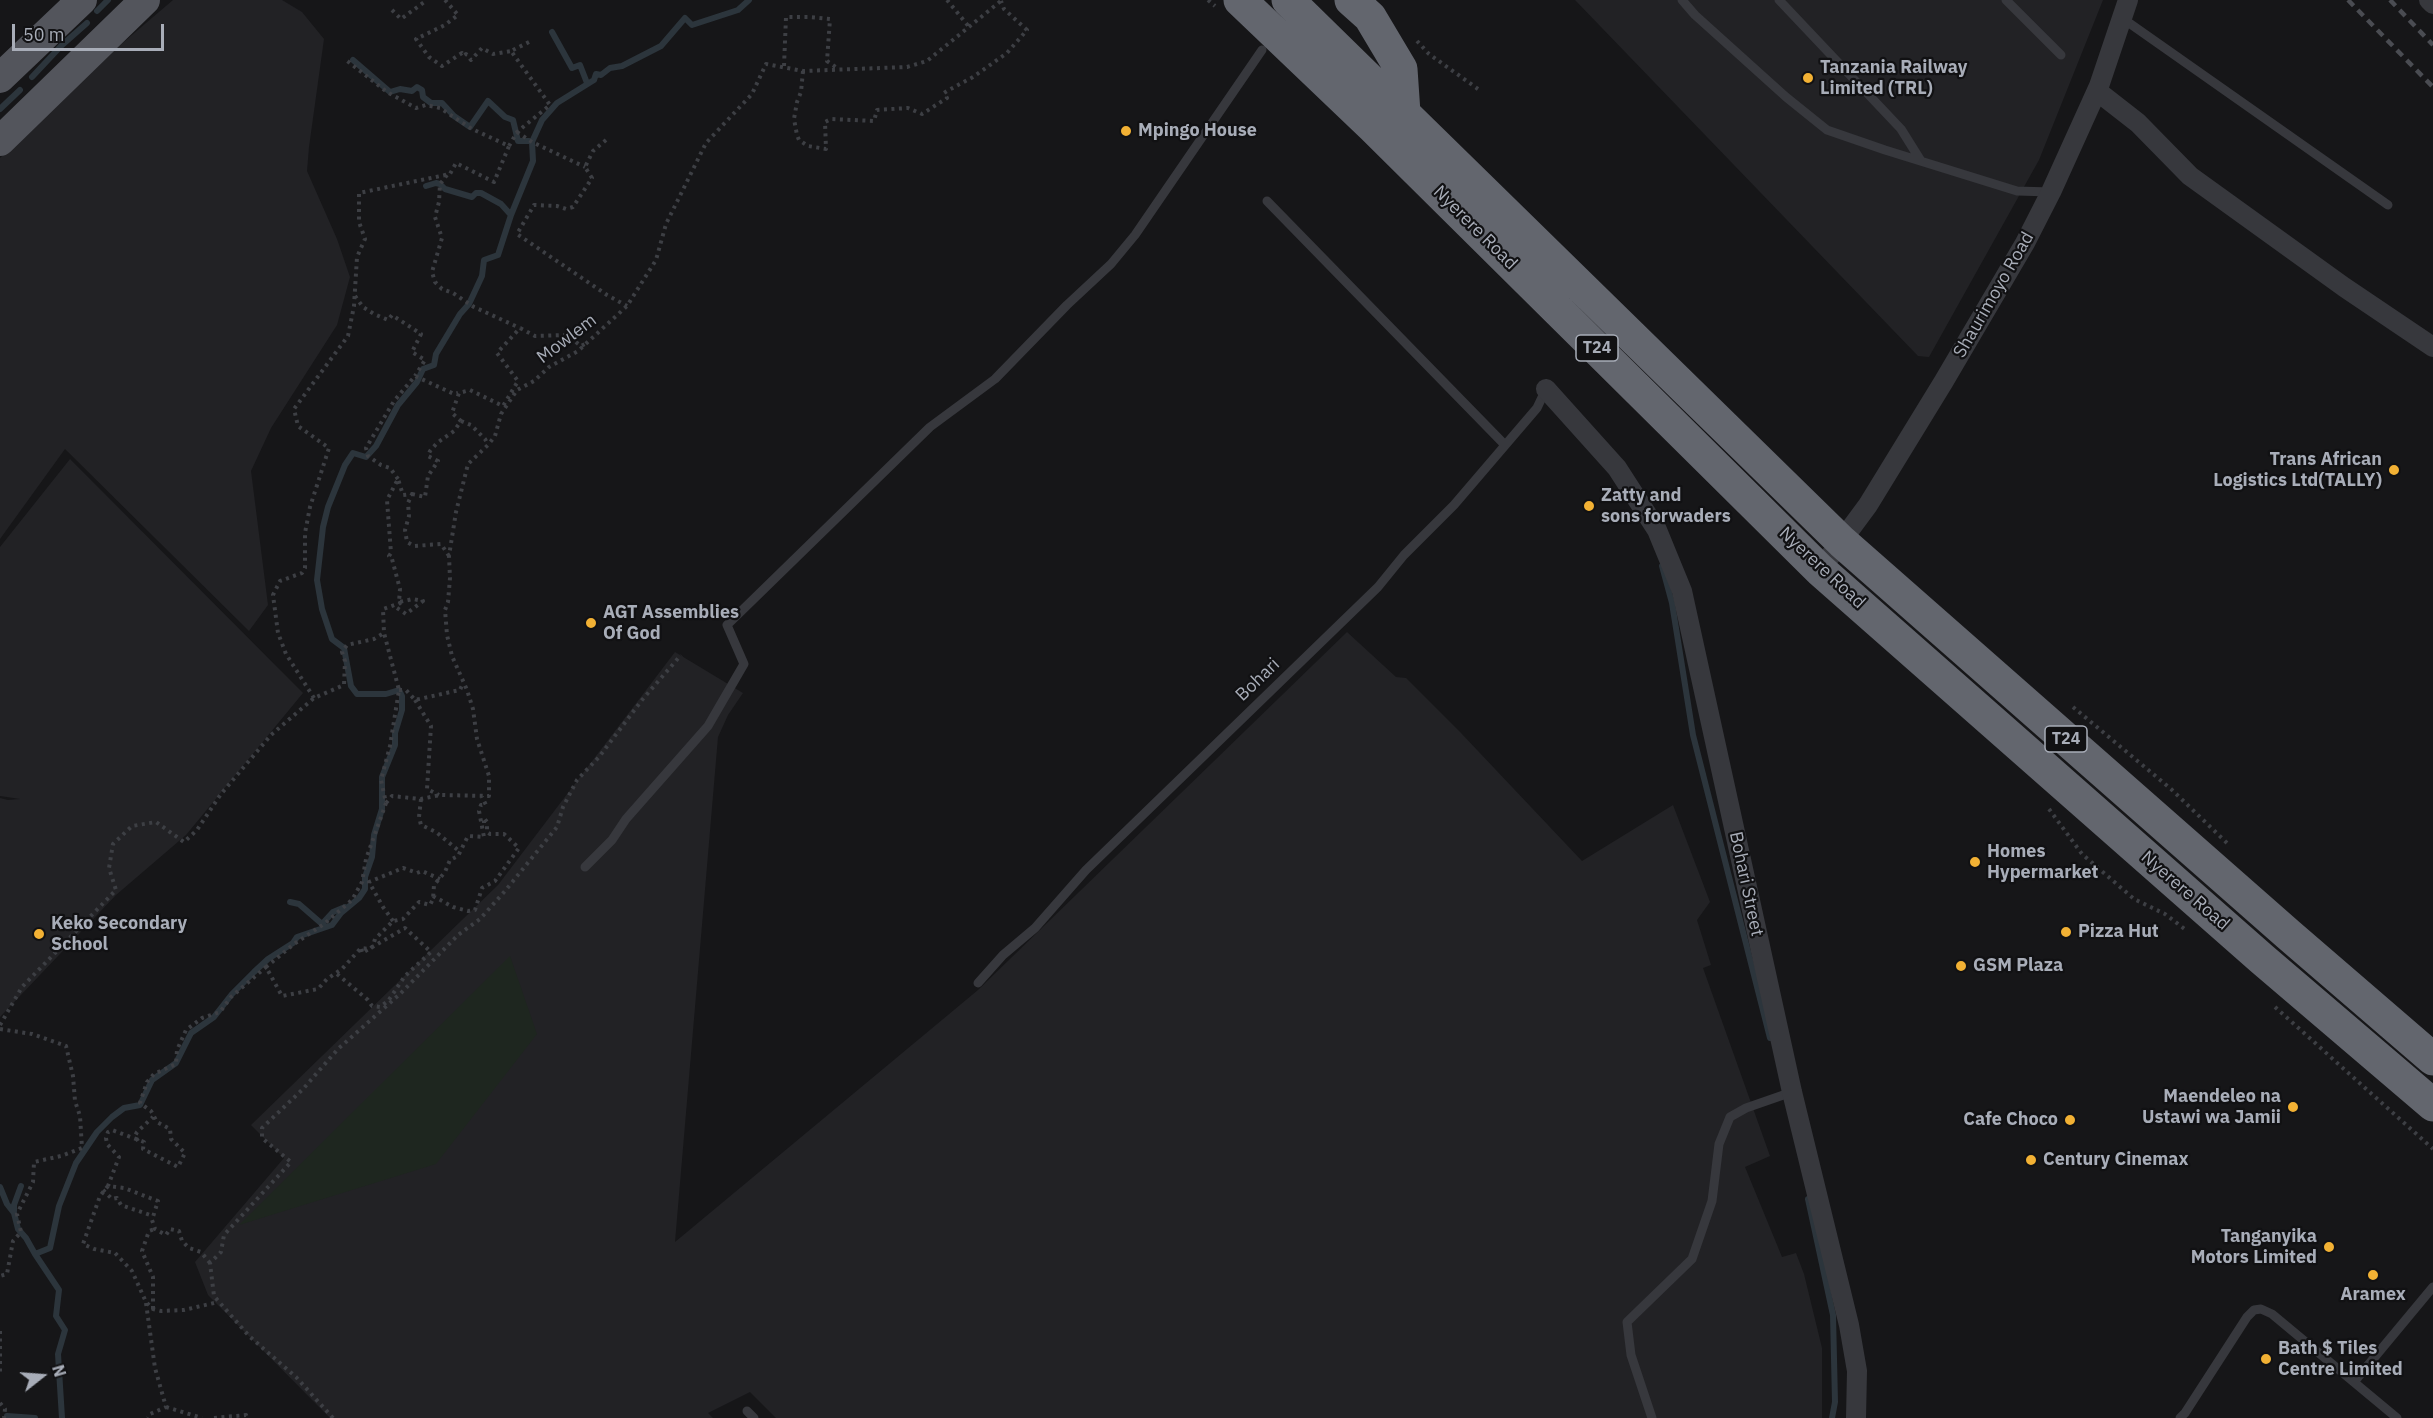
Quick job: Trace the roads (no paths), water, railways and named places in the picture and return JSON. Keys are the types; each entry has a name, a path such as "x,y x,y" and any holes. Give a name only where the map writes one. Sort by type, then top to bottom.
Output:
{"highway":[{"name":"Nyerere Road","path":"1240,0 1373,127 1820,570 2262,960 2433,1105"},
{"name":"Nyerere Road","path":"1288,0 1355,63 1842,542 2271,920 2433,1059"},
{"path":"1351,0 1370,17 1401,69 1404,113"}],"main road":[{"path":"0,78 82,0"},
{"path":"0,141 145,0"}],"street":[{"path":"2429,0 2433,4"},
{"name":"Shaurimoyo Road","path":"1820,570 1842,542 1944,381 2025,243 2097,91 2125,9"},
{"path":"2097,91 2138,123 2190,176 2344,287 2433,346"},
{"name":"Bohari Street","path":"1546,389 1617,468 1657,530 1682,591 1792,1092 1849,1325 1857,1371 1856,1418"}],"lane":[{"path":"1682,0 1695,15 1786,97 1827,130 2017,191 2051,192"},
{"path":"1779,0 1901,129 1921,161"},
{"path":"2006,0 2061,55"},
{"path":"2125,9 2388,206"},
{"path":"585,867 612,840 626,819 708,726 744,664 727,625 930,427 995,379 1067,305 1111,264 1135,235 1262,50"},
{"path":"1267,201 1505,445"},
{"name":"Bohari","path":"978,983 1003,955 1035,928 1086,870 1378,587 1404,555 1454,505 1537,408 1546,389"},
{"path":"1652,1418 1631,1355 1627,1322 1692,1259 1712,1201 1719,1144 1730,1117 1746,1108 1792,1092"},
{"path":"2354,1382 2433,1287"},
{"path":"2180,1418 2254,1310 2261,1309 2272,1314 2397,1418"}],"waterway":[{"path":"97,11 108,0"},
{"path":"62,1418 58,1354 65,1330 56,1316 59,1290 35,1254 50,1248 59,1206 76,1163 97,1132 112,1117 124,1108 140,1105 152,1080 176,1063 191,1033 214,1017 232,994 254,972 268,959 293,943 297,937 332,925 365,889 365,877 372,857 374,835 382,809 382,777 395,745 395,733 402,710 402,696 399,690 386,694 357,694 351,686 344,648 332,639 322,609 317,580 323,527 328,507 345,465 353,453 366,457 376,446 398,405 417,382 423,369 434,365 436,354 460,314 469,304 482,276 484,260 498,255 533,161 532,142 542,120 557,103 594,80 596,74 601,75 610,68 622,66 661,46 685,18 692,25 738,10 749,0"},
{"path":"32,77 61,46 87,23"},
{"path":"552,32 572,68 580,65 587,83"},
{"path":"353,60 390,92 400,89 412,91 417,87 422,90 423,97 431,103 442,103 454,116 470,127 488,101 505,117 513,120 518,141 529,141"},
{"path":"0,109 20,90"},
{"path":"426,186 436,183 445,189 472,197 476,193 481,193 501,204 511,215"},
{"path":"1662,566 1672,603 1693,735 1770,1038"},
{"path":"290,902 299,904 322,924 333,912 345,907"},
{"path":"14,1211 21,1186"},
{"path":"0,1187 7,1204 14,1213 18,1229 35,1254"},
{"path":"1808,1199 1833,1315 1835,1402 1832,1418"},
{"path":"7,1416 35,1418"}],"railway":[{"path":"2348,0 2433,87"},
{"path":"2390,0 2433,45"}],"place":[{"name":"Tanzania Railway Limited (TRL)","path":"1808,78"},
{"name":"Mpingo House","path":"1126,131"},
{"name":"Trans African Logistics Ltd(TALLY)","path":"2394,470"},
{"name":"Zatty and sons forwaders","path":"1589,506"},
{"name":"AGT Assemblies Of God","path":"591,623"},
{"name":"Homes Hypermarket","path":"1975,862"},
{"name":"Pizza Hut","path":"2066,932"},
{"name":"Keko Secondary School","path":"39,934"},
{"name":"GSM Plaza","path":"1961,966"},
{"name":"Maendeleo na Ustawi wa Jamii","path":"2293,1107"},
{"name":"Cafe Choco","path":"2070,1120"},
{"name":"Century Cinemax","path":"2031,1160"},
{"name":"Tanganyika Motors Limited","path":"2329,1247"},
{"name":"Aramex","path":"2373,1275"},
{"name":"Bath $ Tiles Centre Limited","path":"2266,1359"}]}
